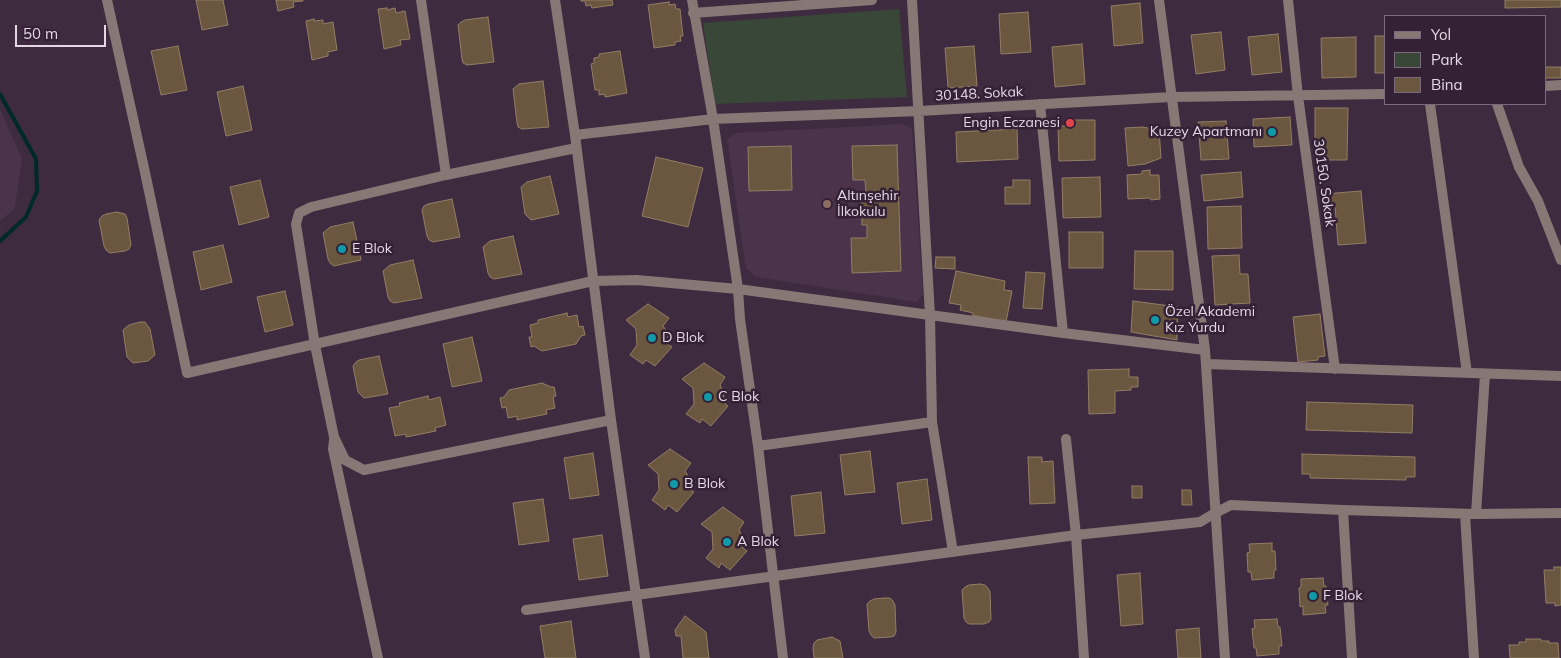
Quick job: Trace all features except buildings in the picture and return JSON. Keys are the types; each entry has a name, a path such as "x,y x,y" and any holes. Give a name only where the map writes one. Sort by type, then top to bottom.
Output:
{"street":[{"path":"107,0 186,373 593,281 637,280 738,289 1063,333 1205,350"},
{"path":"421,0 446,174"},
{"path":"555,0 575,135 611,420 645,658"},
{"path":"692,0 713,119 738,289 740,319 758,446 784,658"},
{"path":"693,13 872,0"},
{"path":"912,0 930,315 932,422 953,552"},
{"path":"1159,0 1205,350 1225,658"},
{"name":"30150. Sokak","path":"1288,0 1298,96 1335,369"},
{"path":"1546,86 1561,85"},
{"name":"30148. Sokak","path":"575,135 713,119 1171,98 1384,94"},
{"path":"1040,104 1063,333"},
{"path":"1430,105 1467,373"},
{"path":"1496,105 1519,167 1538,202 1561,260"},
{"path":"576,148 446,174 311,207 299,213 296,224 315,345 334,437 346,460 364,470 611,420"},
{"path":"1206,364 1561,376"},
{"path":"1476,514 1485,374"},
{"path":"758,446 932,422"},
{"path":"334,437 333,449 378,658"},
{"path":"1066,439 1076,535 1084,658"},
{"path":"526,610 1076,535 1200,522 1231,505 1465,514 1561,513"},
{"path":"1343,510 1352,658"},
{"path":"1465,514 1474,658"}],"shaded area":[{"path":"0,109 22,159 15,208 0,221"},
{"name":"Altınşehir İlkokulu","path":"903,124 912,129 923,295 917,302 756,277 746,268 727,139 736,133"}],"green space":[{"path":"899,9 907,97 715,104 703,23"}],"waterway":[{"path":"0,94 36,159 37,191 26,217 0,241"}],"place":[{"name":"Engin Eczanesi","path":"1070,123"},
{"name":"Kuzey Apartmanı","path":"1272,132"},
{"name":"Altınşehir İlkokulu","path":"827,204"},
{"name":"E Blok","path":"342,249"},
{"name":"Özel Akademi Kız Yurdu","path":"1155,320"},
{"name":"D Blok","path":"652,338"},
{"name":"C Blok","path":"708,397"},
{"name":"B Blok","path":"674,484"},
{"name":"A Blok","path":"727,542"},
{"name":"F Blok","path":"1313,596"}]}
